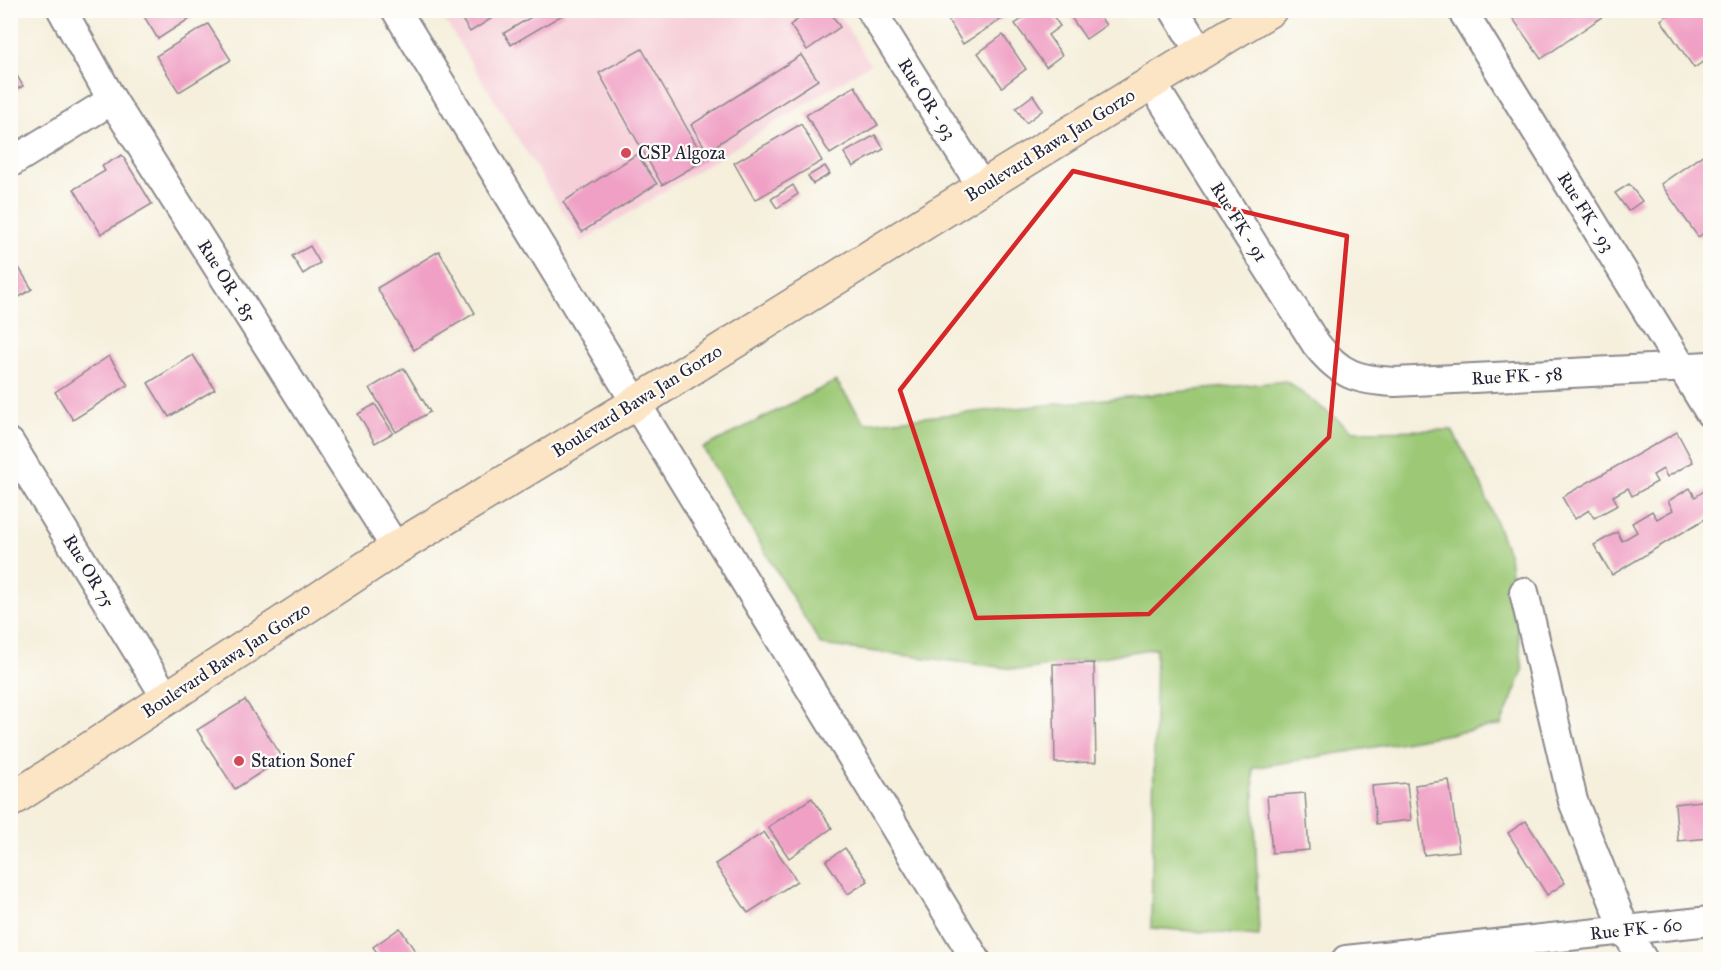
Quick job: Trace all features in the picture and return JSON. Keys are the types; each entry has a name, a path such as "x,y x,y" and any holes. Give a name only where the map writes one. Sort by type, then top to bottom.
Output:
{"main road":[{"name":"Boulevard Bawa Jan Gorzo","path":"10,801 396,548 636,403 1270,10"}],"street":[{"name":"Rue OR - 85","path":"62,10 112,100 396,548"},
{"path":"396,10 976,960"},
{"name":"Rue OR - 93","path":"871,10 982,187"},
{"path":"1174,10 1200,52"},
{"name":"Rue FK - 93","path":"1462,10 1697,367 1710,413"},
{"name":"Rue FK - 91","path":"1151,82 1316,344 1329,361"},
{"path":"10,163 112,100"},
{"name":"Rue FK - 58","path":"1329,361 1348,375 1369,380 1395,382 1697,367"},
{"name":"Rue OR 75","path":"10,443 167,699"},
{"path":"1524,592 1573,801 1625,930 1643,960"},
{"name":"Rue FK - 60","path":"1346,960 1710,921"}],"highlighted area":[{"path":"1073,171 1347,236 1329,437 1149,614 976,618 900,390"}],"shaded area":[{"name":"CSP Algoza","path":"439,11 837,11 870,64 582,242"}],"green space":[{"path":"836,381 865,423 1286,381 1353,431 1452,430 1481,484 1509,556 1523,671 1501,725 1253,768 1259,936 1151,928 1156,648 1023,670 821,645 703,448"}],"building":[{"path":"140,10 203,10 158,39"},
{"path":"456,10 505,10 470,32"},
{"path":"543,10 562,10 564,14 511,45 504,33"},
{"path":"812,10 829,10 840,27 807,50 790,25"},
{"path":"942,10 1001,10 1005,17 963,44"},
{"path":"1035,10 1049,10 1060,26 1048,35 1062,55 1046,67 1015,24"},
{"path":"1066,10 1095,10 1106,25 1086,39"},
{"path":"1507,10 1604,10 1606,14 1541,59"},
{"path":"1675,10 1710,10 1710,57 1694,68 1661,20"},
{"path":"208,24 231,60 179,92 156,56"},
{"path":"1003,35 1026,69 1002,87 978,53"},
{"path":"642,49 705,160 662,185 599,73"},
{"path":"801,55 818,80 707,151 691,125"},
{"path":"10,64 23,86 10,93"},
{"path":"855,86 878,125 830,154 806,115"},
{"path":"1033,95 1043,110 1026,123 1016,108"},
{"path":"801,124 822,161 755,200 734,163"},
{"path":"875,135 884,149 853,167 844,153"},
{"path":"1710,150 1710,229 1698,237 1661,184"},
{"path":"637,154 657,184 582,232 563,202"},
{"path":"122,155 152,204 101,234 74,189 105,171 102,166"},
{"path":"825,166 830,174 813,184 808,176"},
{"path":"1629,184 1642,201 1628,211 1615,193"},
{"path":"793,185 798,194 777,208 771,199"},
{"path":"310,246 320,263 303,274 292,256"},
{"path":"439,251 475,313 414,350 377,288"},
{"path":"10,253 32,289 10,303"},
{"path":"193,355 215,389 169,417 148,383"},
{"path":"109,356 128,385 73,420 55,392"},
{"path":"404,368 430,412 396,432 370,388"},
{"path":"375,404 393,433 375,443 358,414"},
{"path":"1677,432 1693,462 1667,477 1663,469 1653,475 1657,482 1632,496 1628,488 1613,496 1618,505 1594,518 1589,510 1575,519 1562,497"},
{"path":"1690,488 1695,497 1707,489 1710,495 1710,516 1612,575 1594,545 1617,532 1622,541 1637,532 1632,523 1652,511 1657,519 1673,510 1668,501"},
{"path":"1094,663 1096,762 1055,763 1053,664"},
{"path":"245,700 283,758 235,789 197,730"},
{"path":"1449,780 1459,851 1424,855 1415,785"},
{"path":"1407,783 1411,820 1376,824 1372,786"},
{"path":"1305,793 1309,850 1272,853 1267,796"},
{"path":"812,798 832,828 789,858 768,827"},
{"path":"1710,800 1710,838 1678,841 1675,804"},
{"path":"1526,821 1565,883 1547,895 1508,833"},
{"path":"764,832 797,881 748,913 715,864"},
{"path":"845,848 868,881 848,894 826,861"},
{"path":"400,928 421,960 382,960 373,947"}],"place":[{"name":"CSP Algoza","path":"626,153"},
{"name":"Station Sonef","path":"239,761"}]}
